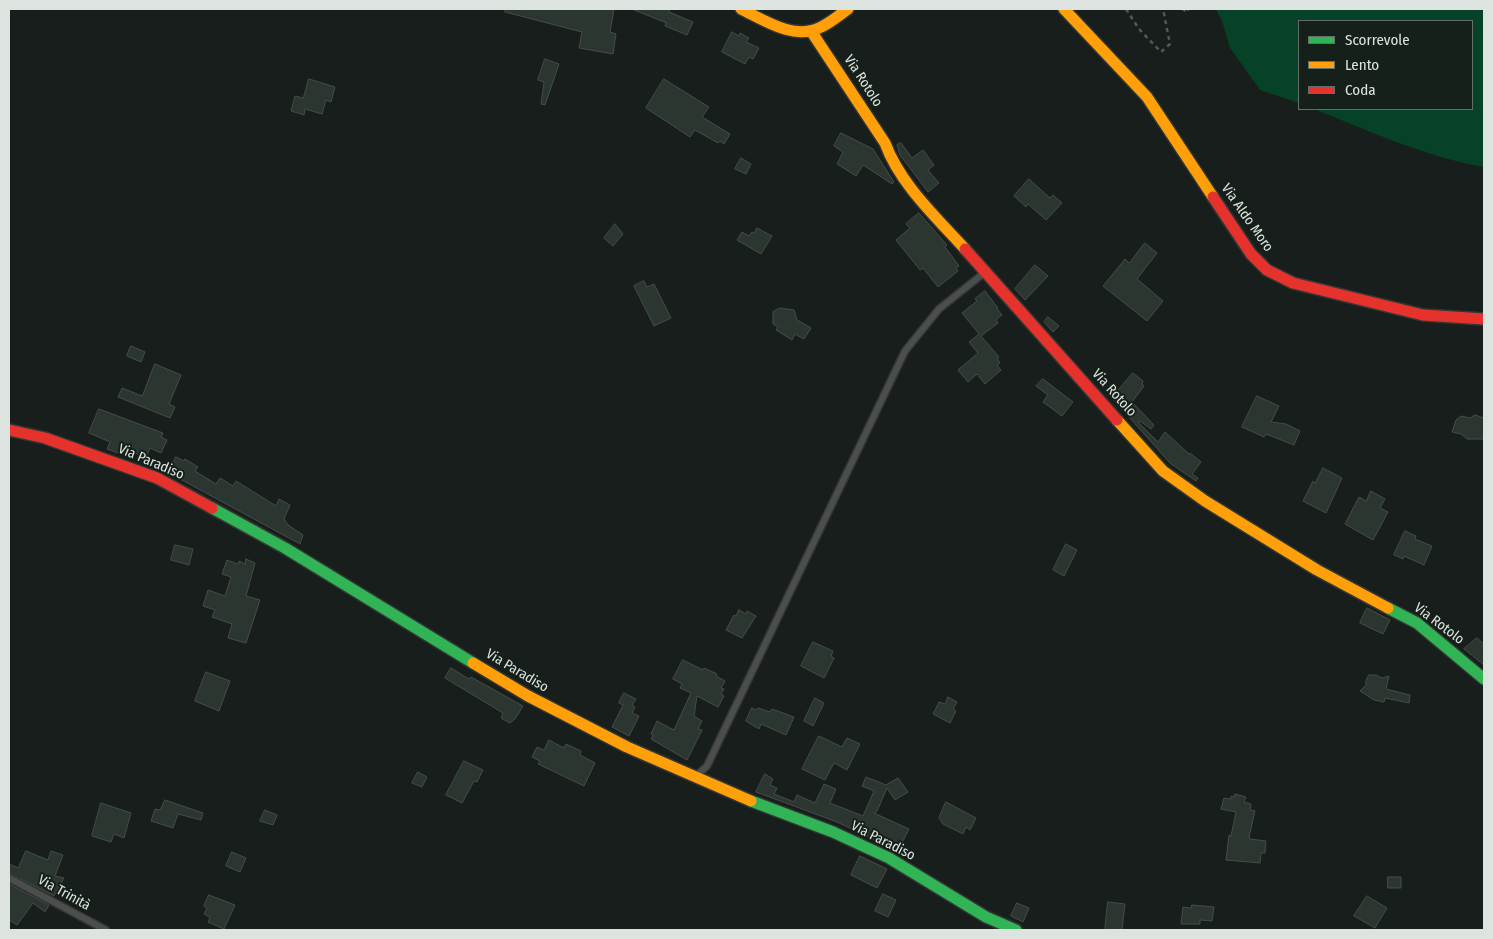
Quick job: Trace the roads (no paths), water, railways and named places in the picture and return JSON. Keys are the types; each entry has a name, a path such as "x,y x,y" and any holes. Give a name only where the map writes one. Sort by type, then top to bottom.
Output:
{"street":[{"path":"741,9 796,32 811,31 824,26 848,9"},
{"name":"Via Aldo Moro","path":"1064,9 1147,97 1251,254 1267,270 1293,283 1423,315 1484,319"},
{"name":"Via Rotolo","path":"811,31 885,142 891,160 915,193 1163,471 1253,532 1317,570 1417,623 1484,679"},
{"name":"Via Paradiso","path":"9,430 45,438 157,478 298,555 528,696 627,747 760,805 833,832 889,858 986,917 1016,930"}],"lane":[{"path":"696,776 707,766 905,350 939,309 986,272"},
{"name":"Via Trinità","path":"9,878 106,930"}]}
